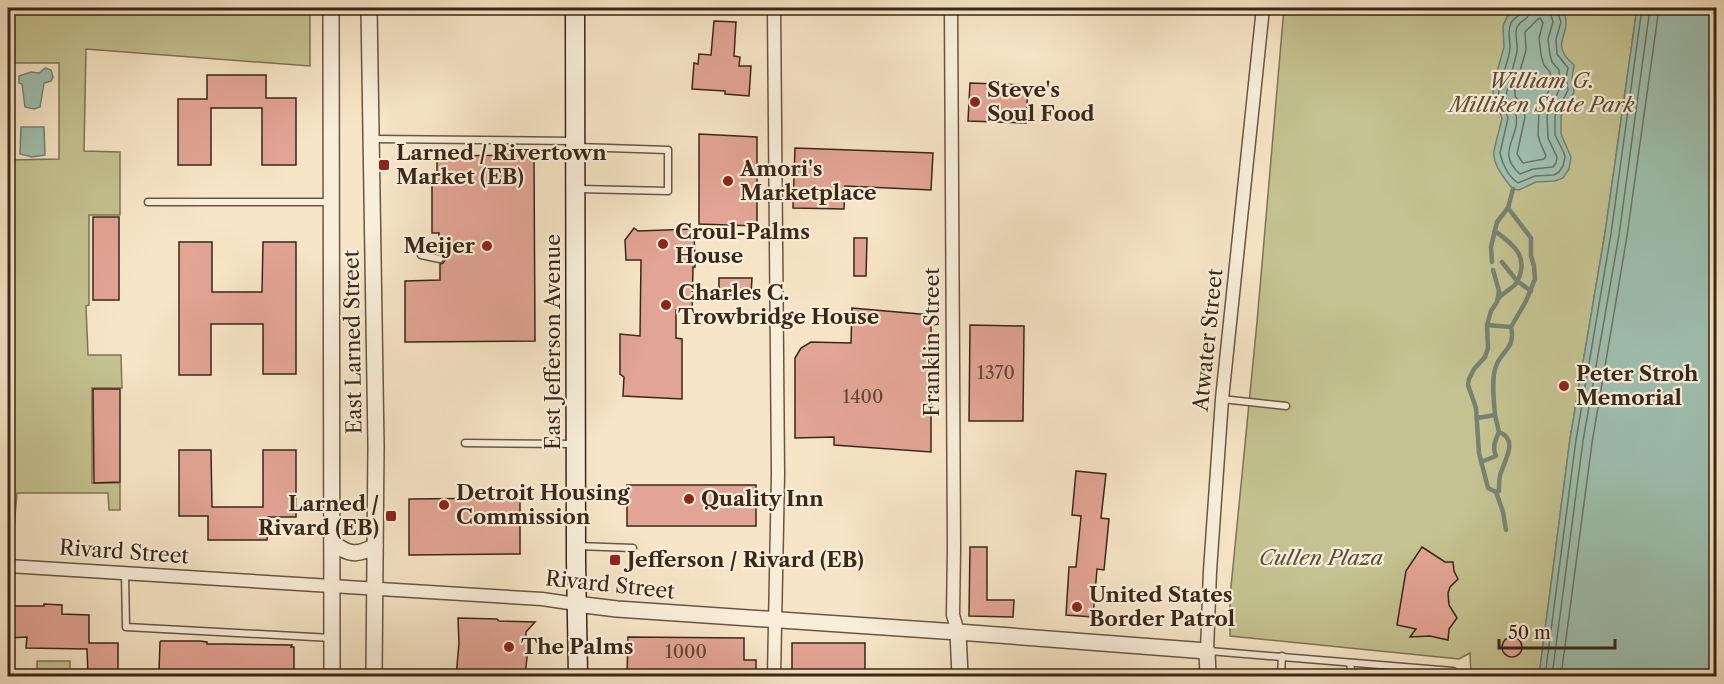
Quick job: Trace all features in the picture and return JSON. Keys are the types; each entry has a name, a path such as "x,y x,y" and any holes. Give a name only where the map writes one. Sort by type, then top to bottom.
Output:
{"main road":[{"name":"East Jefferson Avenue","path":"575,8 578,676"}],"street":[{"name":"East Larned Street","path":"331,8 332,676"},
{"name":"East Larned Street","path":"369,8 376,445 374,676"},
{"path":"774,8 778,474 774,676"},
{"name":"Franklin Street","path":"951,8 953,615 958,632 960,676"},
{"name":"Atwater Street","path":"1208,676 1210,571 1222,399 1263,8"},
{"path":"332,542 340,549 352,554 364,552 375,546"},
{"name":"Rivard Street","path":"8,566 542,599 617,609 1207,651"}],"lane":[{"path":"371,139 575,144 668,150 669,191 575,189"},
{"path":"148,202 331,202"},
{"path":"421,255 440,259"},
{"path":"1222,399 1286,406"},
{"path":"465,443 576,444"},
{"path":"576,546 633,548"},
{"path":"125,573 126,627 332,638"},
{"path":"1207,651 1453,671"},
{"path":"1281,676 1282,656"},
{"path":"1350,663 1352,676"}],"green space":[{"path":"8,8 310,8 310,66 86,49 84,151 120,152 120,215 89,215 89,305 86,306 88,355 121,355 122,388 92,388 92,483 120,483 120,510 109,510 108,493 17,493 13,540 8,540 8,160 59,159 59,63 8,63"},
{"path":"1284,8 1637,8 1605,233 1570,439 1539,676 1471,676 1470,653 1459,659 1230,636 1230,597"},
{"path":"37,661 70,661 70,676 8,676 8,666 10,672 37,672"}],"water":[{"path":"1523,8 1561,8 1566,21 1562,48 1574,65 1572,78 1574,92 1561,116 1561,134 1571,157 1569,169 1563,178 1536,182 1519,190 1513,189 1495,161 1494,151 1502,118 1493,107 1493,86 1504,47 1503,26 1507,17"},
{"path":"1637,8 1716,8 1716,676 1539,676 1570,439 1605,233"},
{"path":"45,68 51,70 53,77 51,81 44,83 40,107 34,109 25,107 19,76 31,72 39,73"},
{"path":"21,127 44,127 45,155 32,157 20,154"}],"building":[{"path":"714,21 736,22 734,56 740,57 739,66 751,66 749,96 725,94 725,91 692,89 694,63 698,64 699,54 711,55"},
{"path":"207,75 266,75 266,98 296,98 296,165 262,165 262,108 211,108 211,165 178,165 178,99 207,99"},
{"path":"970,83 1028,85 1026,123 968,121"},
{"name":"Amori's Marketplace","path":"699,134 757,137 757,226 699,224"},
{"path":"795,148 933,153 931,190 845,186 844,209 793,208"},
{"name":"Meijer","path":"534,155 535,341 405,342 405,281 440,280 440,264 445,260 440,254 439,233 432,233 432,185 437,185 437,156"},
{"path":"93,217 119,217 119,300 93,300"},
{"path":"634,228 638,231 694,229 695,267 693,267 692,311 676,310 676,338 682,339 682,399 623,396 624,377 620,374 620,334 640,336 641,260 626,260 625,240"},
{"path":"854,238 867,238 866,276 854,276"},
{"path":"179,242 212,242 212,292 262,292 263,242 296,242 296,374 263,374 263,324 211,324 211,375 179,375"},
{"path":"719,278 752,278 751,295 719,295"},
{"path":"852,308 931,315 931,452 834,445 834,437 795,438 795,358 801,348 811,342 851,343"},
{"path":"970,325 1024,326 1023,421 969,421"},
{"path":"93,389 120,389 120,482 94,483"},
{"path":"179,450 211,450 212,507 263,507 263,450 296,450 296,517 268,517 267,540 208,540 208,516 179,516"},
{"path":"1076,471 1106,474 1101,518 1109,519 1104,570 1097,569 1093,617 1066,615 1069,567 1076,567 1081,516 1072,515"},
{"path":"627,485 756,485 756,526 627,526"},
{"path":"520,498 520,554 409,555 409,499"},
{"path":"970,547 987,547 987,600 1014,600 1013,617 969,616"},
{"path":"1422,547 1445,562 1453,562 1458,579 1450,587 1448,593 1449,605 1457,618 1449,629 1448,640 1430,636 1410,637 1416,629 1397,625 1406,571"},
{"path":"44,604 62,605 62,614 89,615 89,643 118,643 118,676 88,676 87,649 26,648 27,637 8,638 8,606 44,606"},
{"name":"The Palms","path":"458,618 535,622 526,632 526,648 528,648 525,676 456,676 459,644"},
{"path":"628,637 744,638 744,660 756,660 756,676 627,676"},
{"path":"1508,637 1516,637 1522,643 1522,651 1516,657 1508,657 1502,651 1502,643"},
{"path":"161,641 292,645 291,647 294,647 294,676 226,676 226,673 159,672"},
{"path":"792,643 865,643 865,676 792,676"}],"waterway":[{"path":"1492,262 1491,247 1497,222 1508,208 1513,189"},
{"path":"1477,418 1495,415 1494,371 1512,340 1511,327 1535,279 1531,238 1508,208"},
{"path":"1495,231 1518,252 1522,265 1517,282 1499,298"},
{"path":"1502,262 1517,281 1531,291"},
{"path":"1493,270 1499,291 1487,325 1488,348 1485,357 1474,369 1468,385 1476,408 1479,453 1488,488 1496,492 1506,530"},
{"path":"1487,325 1511,327"},
{"path":"1481,462 1496,456 1494,447 1499,432 1495,415"},
{"path":"1496,492 1499,491 1500,476 1509,446 1508,440 1499,432"}],"place":[{"name":"Steve's Soul Food","path":"975,102"},
{"name":"Larned / Rivertown Market (EB)","path":"384,165"},
{"name":"Amori's Marketplace","path":"728,181"},
{"name":"Croul-Palms House","path":"663,244"},
{"name":"Meijer","path":"487,246"},
{"name":"Charles C. Trowbridge House","path":"666,305"},
{"name":"Peter Stroh Memorial","path":"1564,386"},
{"name":"Quality Inn","path":"689,499"},
{"name":"Detroit Housing Commission","path":"444,505"},
{"name":"Larned / Rivard (EB)","path":"391,516"},
{"name":"Jefferson / Rivard (EB)","path":"615,560"},
{"name":"United States Border Patrol","path":"1077,607"},
{"name":"The Palms","path":"509,647"}],"park label":[{"name":"William G. Milliken State Park","path":"1542,93"},
{"name":"Cullen Plaza","path":"1321,558"}]}
